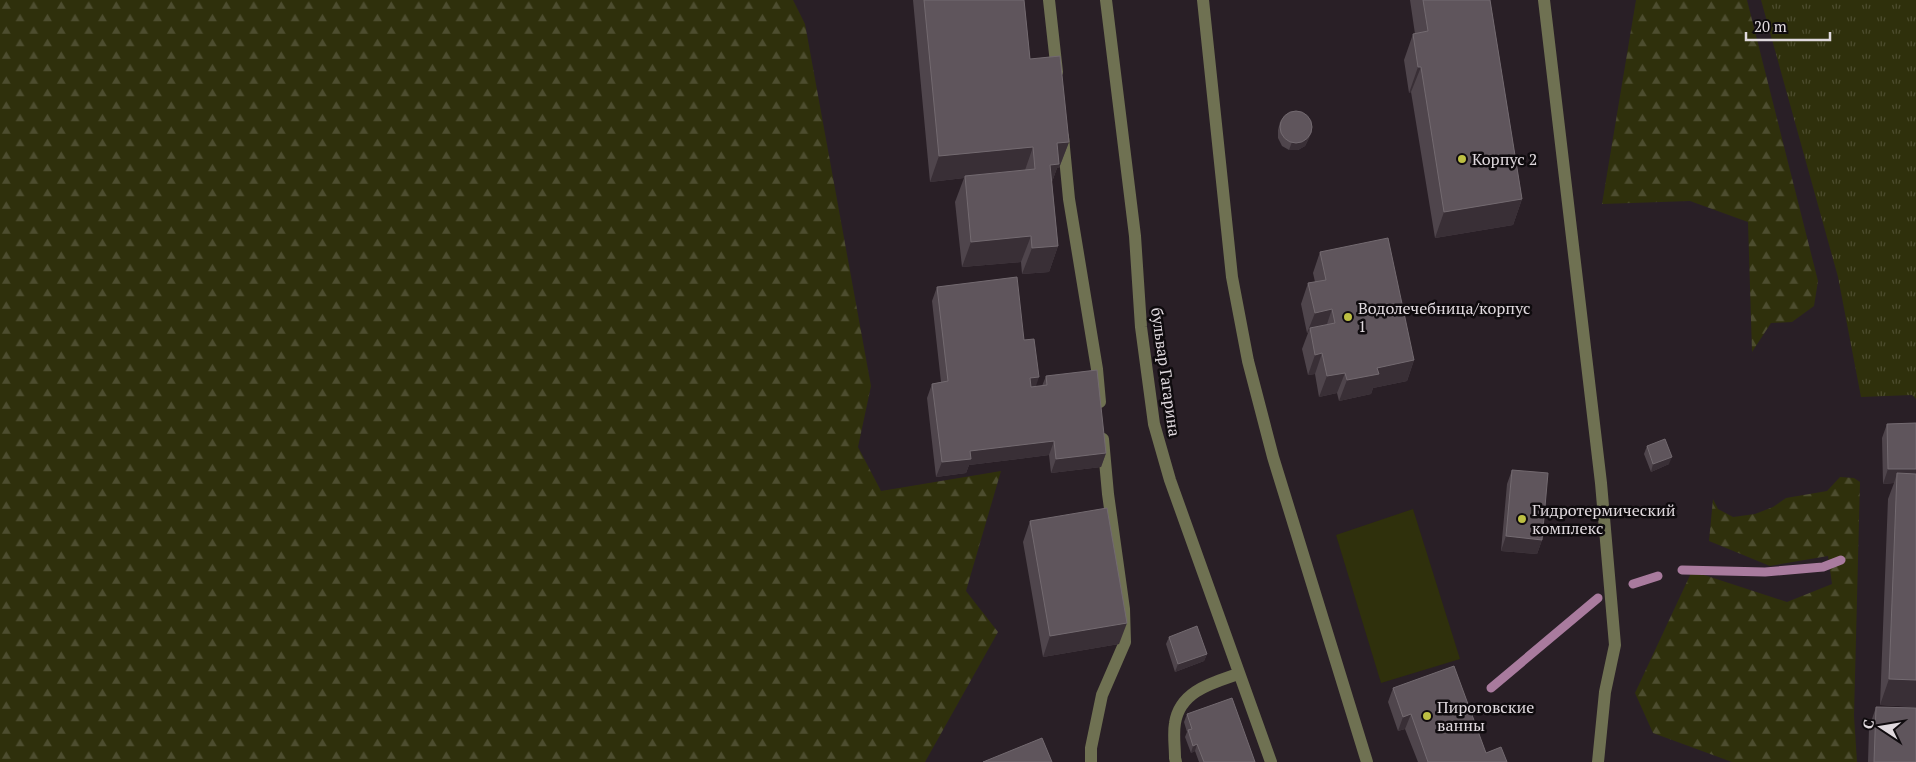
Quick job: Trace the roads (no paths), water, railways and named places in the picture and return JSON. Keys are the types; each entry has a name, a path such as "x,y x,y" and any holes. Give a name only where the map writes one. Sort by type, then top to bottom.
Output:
{"street":[{"path":"1049,0 1058,90"},
{"name":"бульвар Гагарина","path":"1106,0 1135,236 1141,327 1154,424 1170,480 1271,762"},
{"path":"1203,0 1232,277 1248,361 1276,466 1367,762"},
{"path":"1544,0 1601,483 1615,645 1605,692 1598,762"},
{"path":"1062,129 1070,199 1097,369 1108,494 1124,609 1125,642 1102,695 1090,762"},
{"path":"1176,762 1175,723 1182,703 1198,689 1238,674"}],"waterway":[{"path":"1682,570 1765,572 1823,567 1841,560"},
{"path":"1633,584 1658,576"},
{"path":"1491,688 1598,598"}],"place":[{"name":"Корпус 2","path":"1462,159"},
{"name":"Водолечебница/корпус 1","path":"1348,317"},
{"name":"Гидротермический комплекс","path":"1522,519"},
{"name":"Пироговские ванны","path":"1427,716"}]}
